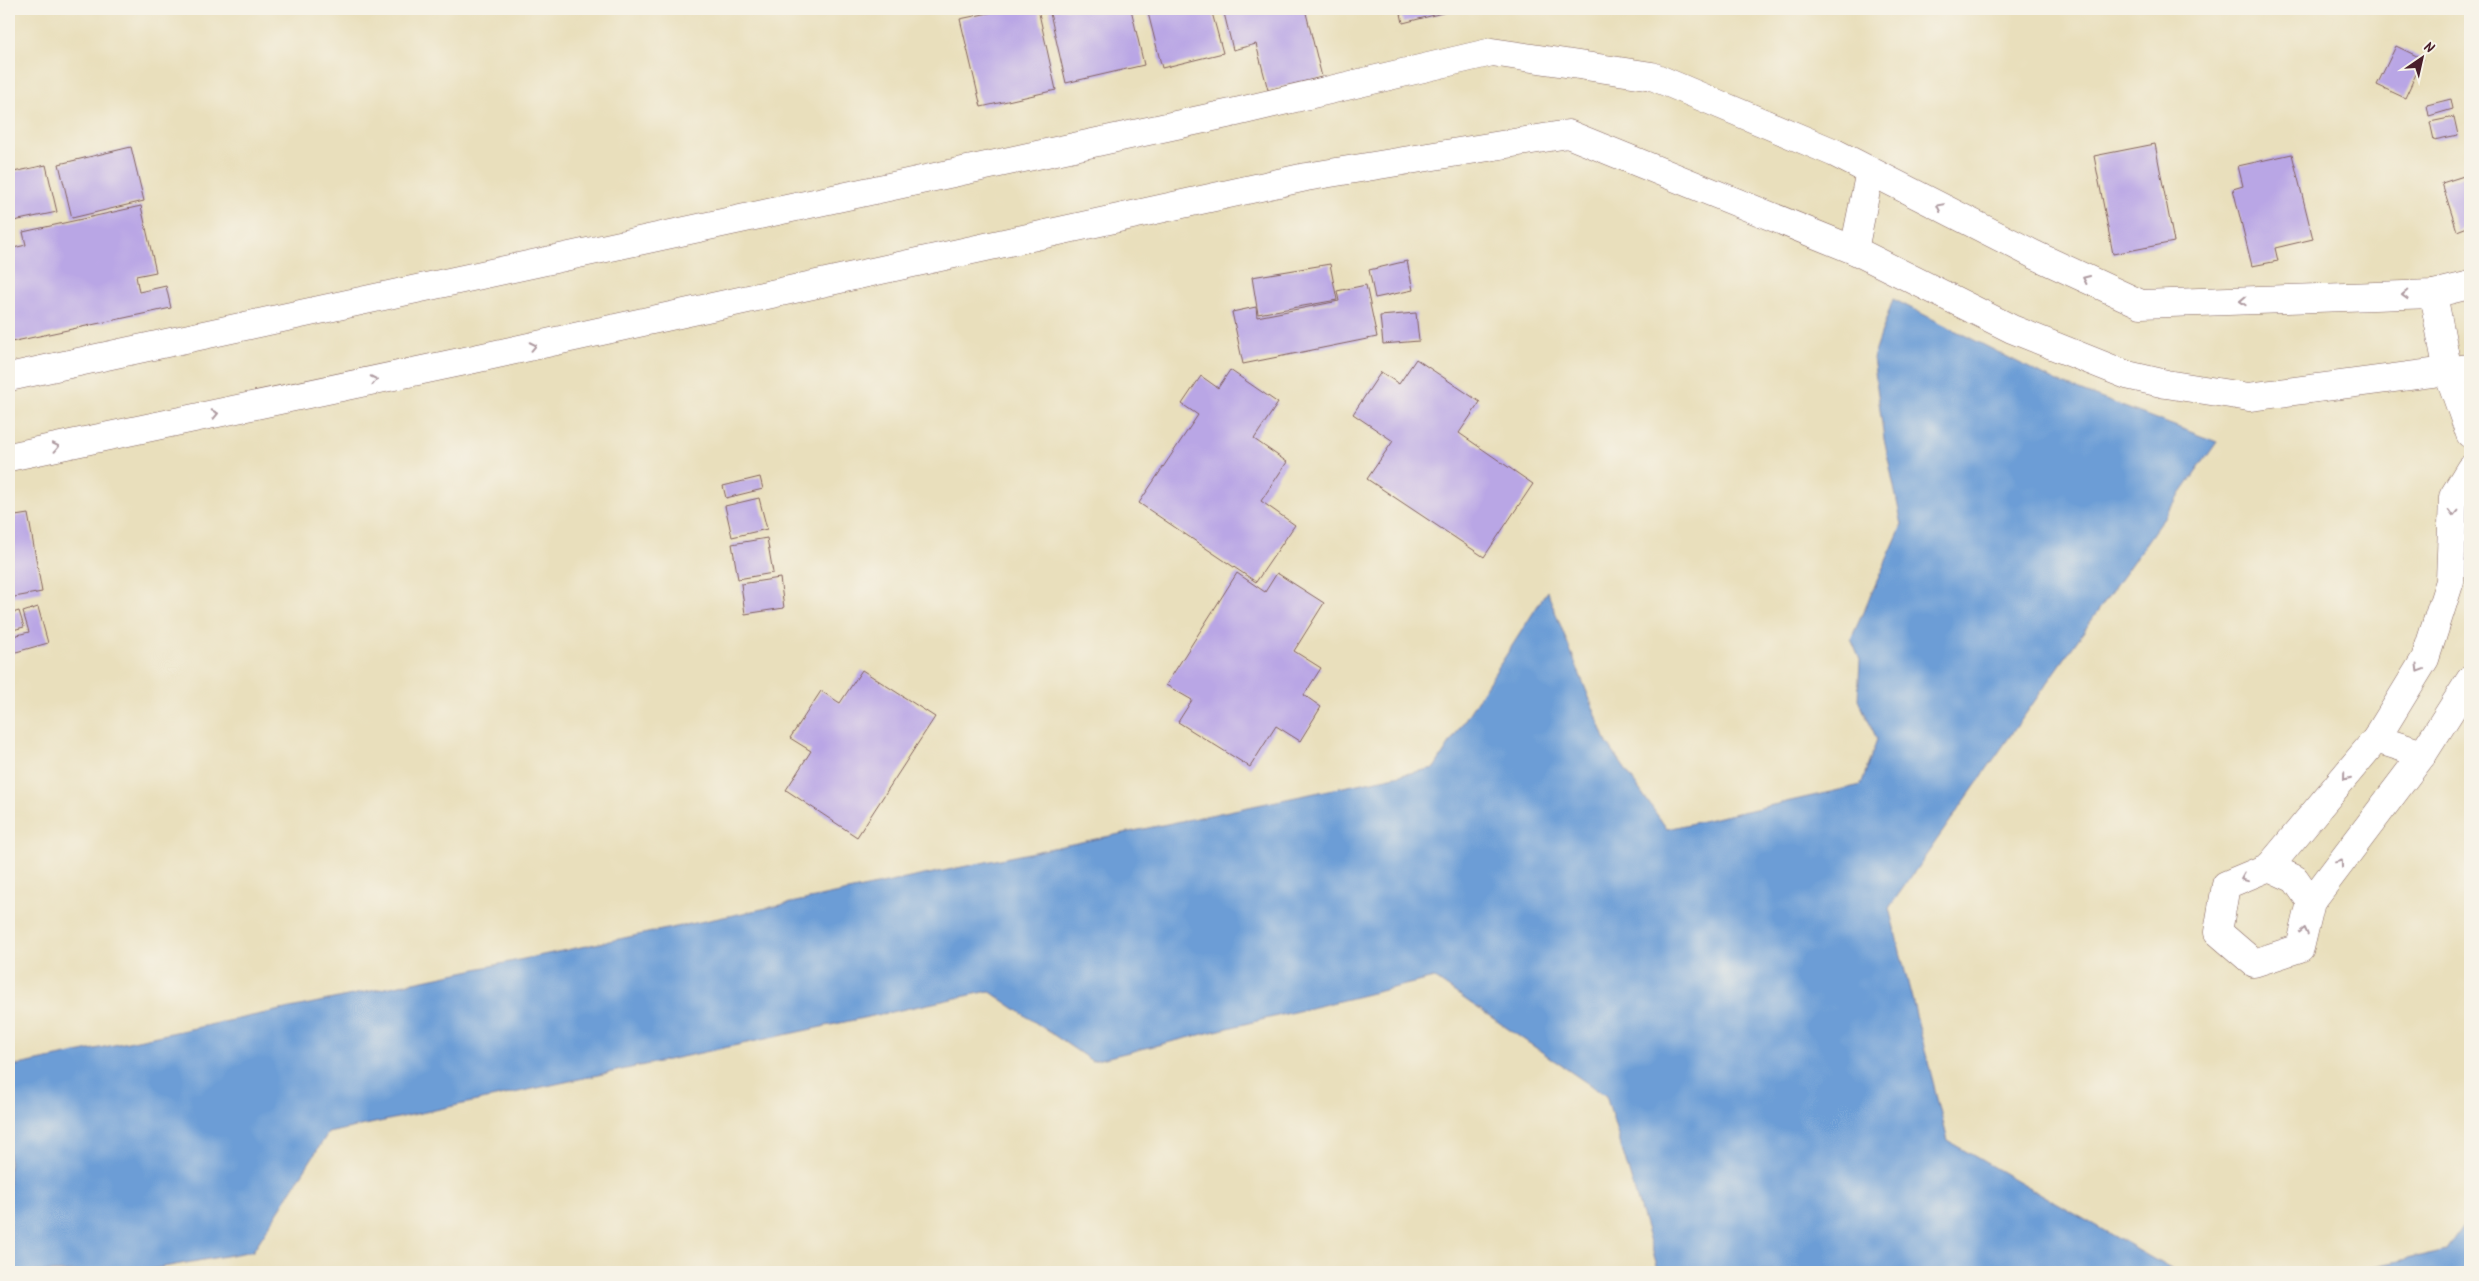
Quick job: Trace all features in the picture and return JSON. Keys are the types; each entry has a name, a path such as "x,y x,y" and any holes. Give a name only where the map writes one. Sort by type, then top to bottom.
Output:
{"street":[{"path":"9,377 1236,112 1492,52 1652,76 1834,153 2035,255 2141,304 2433,294 2470,285"},
{"path":"9,457 465,361 1306,176 1568,134 1854,250 2012,329 2127,375 2166,384 2249,397 2459,370"},
{"path":"1854,250 1870,171"},
{"path":"2433,294 2459,370 2470,434"},
{"path":"2470,469 2453,497 2460,582 2425,659 2376,739 2269,868 2226,885 2218,932 2254,962 2300,948 2311,902 2423,754 2470,680"},
{"path":"2376,739 2423,754"},
{"path":"2269,868 2295,879 2311,902"}],"water":[{"path":"1893,299 2055,381 2217,442 1889,908 1948,1141 2176,1272 1659,1272 1606,1096 1434,978 1092,1061 989,991 328,1133 253,1251 136,1272 9,1272 9,1067 1434,768 1547,591 1607,743 1667,829 1861,785 1877,739 1858,699 1860,660 1851,639 1902,525 1884,439 1873,358"},
{"path":"2470,1215 2470,1272 2350,1272 2446,1250"}],"building":[{"path":"1008,9 1038,9 1056,90 981,107 960,19"},
{"path":"1049,9 1131,9 1144,65 1066,83"},
{"path":"1147,9 1211,9 1223,53 1162,68"},
{"path":"1223,9 1305,9 1322,77 1268,90 1256,44 1233,50"},
{"path":"1400,9 1458,9 1403,23"},
{"path":"2396,46 2423,59 2405,98 2377,85"},
{"path":"2451,99 2453,109 2429,116 2427,105"},
{"path":"2454,117 2458,135 2434,140 2430,122"},
{"path":"2155,144 2174,242 2113,254 2094,156"},
{"path":"131,147 144,201 72,218 59,164"},
{"path":"2292,154 2313,239 2275,248 2278,261 2252,266 2233,189 2243,186 2238,166"},
{"path":"46,165 57,212 9,222 9,173"},
{"path":"2470,174 2470,226 2457,231 2442,183"},
{"path":"141,206 156,272 136,276 139,292 166,286 171,308 11,342 9,330 9,249 26,245 23,232"},
{"path":"1407,261 1413,290 1375,298 1369,270"},
{"path":"1330,264 1337,300 1258,314 1252,277"},
{"path":"1366,285 1377,337 1243,364 1232,312 1256,307 1257,317 1339,301 1337,291"},
{"path":"1416,313 1419,341 1383,344 1380,316"},
{"path":"1416,359 1480,402 1459,433 1533,484 1484,557 1367,479 1393,441 1353,414 1381,372 1399,384"},
{"path":"1230,370 1278,403 1254,439 1287,462 1261,501 1295,525 1256,582 1139,503 1198,415 1182,404 1201,376 1218,388"},
{"path":"760,477 763,489 726,498 723,486"},
{"path":"759,498 767,529 732,537 725,506"},
{"path":"28,514 42,592 9,598 9,517"},
{"path":"767,538 773,573 738,579 732,544"},
{"path":"1237,573 1265,592 1277,573 1324,603 1294,651 1321,668 1304,695 1321,707 1300,741 1276,726 1250,767 1178,722 1192,700 1166,685"},
{"path":"780,578 784,608 745,614 741,584"},
{"path":"38,607 48,643 9,654 9,637 29,632 23,612"},
{"path":"19,611 24,627 9,631 9,614"},
{"path":"862,670 935,717 857,837 786,790 811,751 790,738 821,691 840,703"}]}
